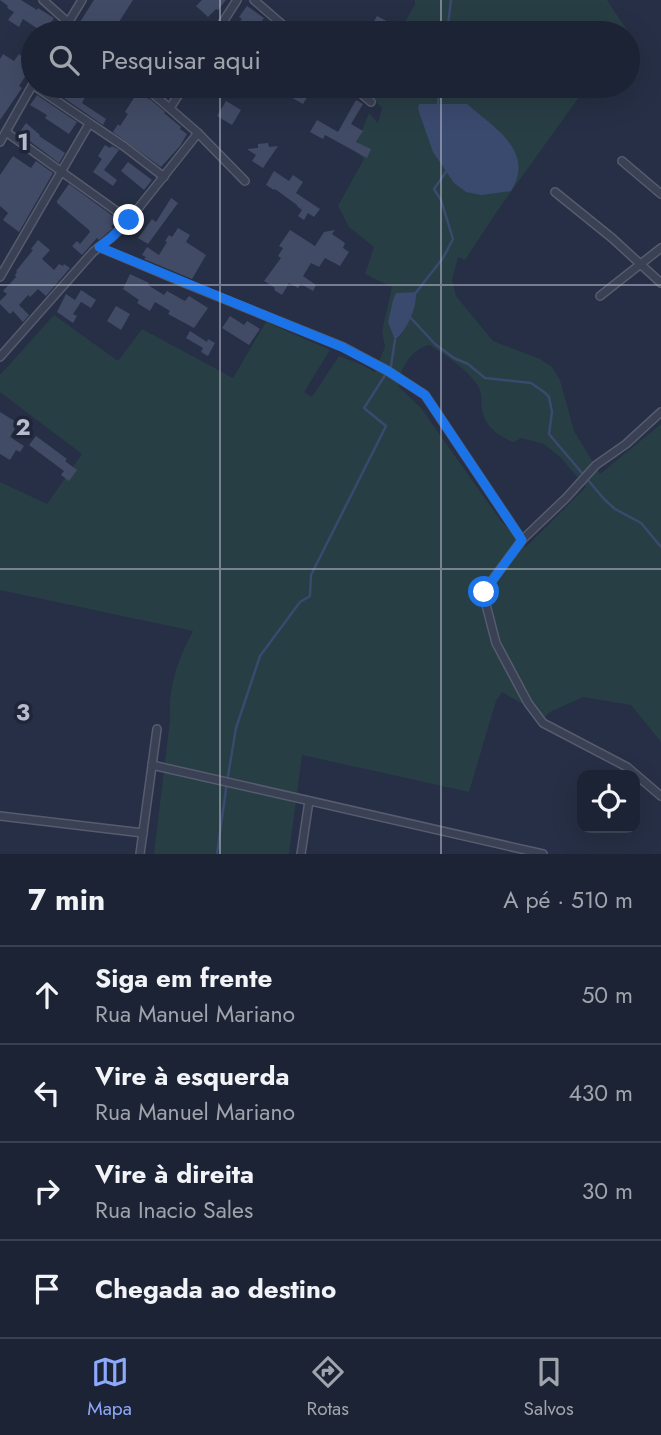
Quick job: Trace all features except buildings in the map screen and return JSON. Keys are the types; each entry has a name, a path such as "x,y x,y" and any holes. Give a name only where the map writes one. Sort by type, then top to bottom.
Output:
{"street":[{"path":"43,0 66,21"},
{"path":"69,21 82,0"},
{"path":"223,21 236,0"},
{"path":"254,0 278,21"},
{"path":"0,142 26,98"},
{"path":"52,98 164,177"},
{"path":"158,98 198,133 245,181"},
{"path":"170,108 176,98"},
{"path":"366,98 371,102"},
{"path":"0,278 89,124"},
{"path":"6,132 129,220"},
{"path":"0,356 99,247 129,220 198,133"},
{"path":"622,161 661,194"},
{"path":"555,192 612,238 661,283"},
{"path":"99,247 342,347 388,371 425,395 522,540"},
{"path":"600,296 661,248"},
{"path":"661,412 626,444 596,465 522,540 484,592 496,643 528,703 543,723 626,767 661,796"},
{"path":"140,854 157,729"},
{"path":"152,765 544,854"},
{"path":"301,854 309,801"},
{"path":"0,816 143,833"}],"shaded area":[{"path":"415,0 607,0 621,21 406,21"},
{"path":"372,98 578,98 465,260 458,257 452,280 456,296 493,341 540,359 552,367 560,380 574,431 600,474 661,424 661,742 631,705 583,697 545,717 502,692 496,701 469,792 302,755 289,854 154,854 172,685 178,663 193,631 0,590 0,482 47,504 82,454 0,392 0,375 54,315 118,361 142,329 233,378 266,322 330,350 304,392 312,397 339,356 375,372 385,347 382,331 392,287 365,274 374,247 349,227 338,206 364,159 354,150 369,113 378,123 382,108","holes":["416,292 407,324 396,340 388,322 396,293","430,345 460,367 476,383 485,419 495,432 514,442 521,438 544,444 561,458 586,487 526,547 501,521 421,408 399,387 407,361 423,347"]}],"water":[{"path":"419,104 467,104 499,131 515,152 518,164 517,177 511,191 481,195 466,192 454,183 433,152 418,109"},
{"path":"416,292 410,318 395,340 388,322 396,293"}],"waterway":[{"path":"448,21 451,0"},
{"path":"439,98 440,106"},
{"path":"414,295 443,258 453,239 441,200 434,189 448,169"},
{"path":"408,315 435,344 485,378 531,383 544,392 549,397 552,412 549,434 604,499 615,509 641,523 661,547"},
{"path":"217,854 236,728 260,656 300,602 310,596 311,575 386,426 364,408 391,366 395,340"}],"route":[{"path":"129,220 99,247 342,347 388,371 425,395 522,540 484,592"}]}
